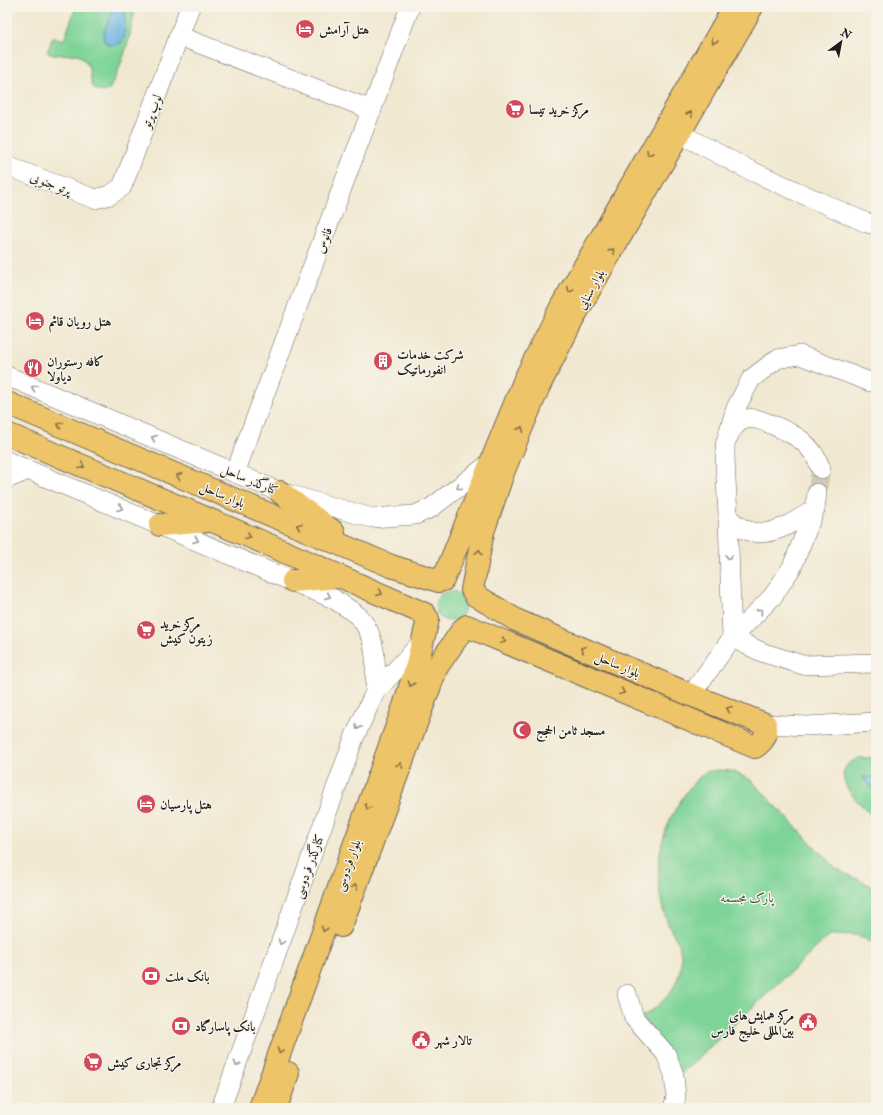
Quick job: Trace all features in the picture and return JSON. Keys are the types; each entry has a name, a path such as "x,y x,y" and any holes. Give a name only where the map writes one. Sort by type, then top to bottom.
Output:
{"main road":[{"name":"بلوار سنایی","path":"441,580 525,379 561,307 734,7"},
{"name":"بلوار سنایی","path":"473,592 483,532 504,470 539,386 575,315 752,7"},
{"name":"بلوار ساحل","path":"7,403 391,566 441,580"},
{"path":"7,434 379,592 426,617 441,630 448,632 465,627 474,618 477,611 473,592 464,582 456,579 441,580 428,591 424,606 426,617"},
{"path":"280,492 361,552"},
{"path":"160,525 212,520"},
{"path":"293,581 341,577"},
{"name":"بلوار ساحل","path":"465,627 755,747 762,742 766,736 767,730 765,724 692,695 516,620 473,592"},
{"name":"بلوار فردوسی","path":"260,1108 404,706 423,641 426,617"},
{"name":"بلوار فردوسی","path":"276,1108 437,667 465,627"}],"street":[{"name":"لوپ پرتو","path":"95,199 110,195 122,187 190,7"},
{"name":"فانوس","path":"235,472 410,7"},
{"path":"179,36 372,110"},
{"path":"679,133 747,169 867,223 876,225"},
{"name":"پرتو جنوبی","path":"7,166 95,199"},
{"path":"732,638 726,442 736,408 751,379 777,359 800,355 870,382"},
{"name":"کنارگذر ساحل","path":"7,376 280,492 372,518 415,515 431,508 490,463"},
{"path":"726,442 736,424 747,418 762,420 796,434 810,447 821,468"},
{"path":"7,461 334,599 359,618 370,637 377,663 375,692"},
{"path":"7,479 28,470"},
{"path":"692,695 732,638 777,591 792,567 816,501 793,523 774,531 758,533 745,530 728,518"},
{"path":"732,638 764,653 803,665 876,663"},
{"name":"کنارگذر فردوسی","path":"221,1108 354,738 375,692 423,641"},
{"path":"765,724 807,726 876,722"},
{"path":"627,994 634,1018 666,1054 674,1075 676,1097 673,1108"}],"green space":[{"path":"76,7 135,7 126,50 109,90 102,91 94,88 87,64 78,54 54,55 47,52 53,37 64,40"},
{"path":"450,591 461,595 465,606 461,617 450,621 439,617 435,606 439,595"},
{"path":"859,758 876,758 876,777 863,778 876,792 876,819 858,802 846,786 844,779 844,771 848,764"},
{"name":"پارک مجسمه","path":"718,770 732,771 751,780 836,869 876,888 876,946 871,941 860,936 829,936 681,1074 641,1017 659,1005 667,997 678,978 681,968 679,945 667,920 661,901 658,875 659,862 668,825 682,798 702,775 706,772"}],"water":[{"path":"111,7 126,7 124,38 122,42 115,46 107,44 103,35 110,17"},
{"path":"862,777 876,777 876,792"}],"tunnel":[{"path":"817,493 821,469"}],"place":[{"name":"هتل آرامش","path":"305,29"},
{"name":"مرکز خرید تیسا","path":"515,109"},
{"name":"هتل رویان قائم","path":"35,321"},
{"name":"شرکت خدمات انفورماتیک","path":"383,361"},
{"name":"کافه رستوران دیاولا","path":"33,368"},
{"name":"مرکز خرید زیتون کیش","path":"146,630"},
{"name":"مسجد ثامن الحجج","path":"522,730"},
{"name":"هتل پارسیان","path":"146,804"},
{"name":"بانک ملت","path":"151,976"},
{"name":"مرکز همایش‌های بین‌المللی خلیج فارس","path":"808,1022"},
{"name":"بانک پاسارگاد","path":"181,1026"},
{"name":"تالار شهر","path":"421,1040"},
{"name":"مرکز تجاری کیش","path":"93,1062"}]}
